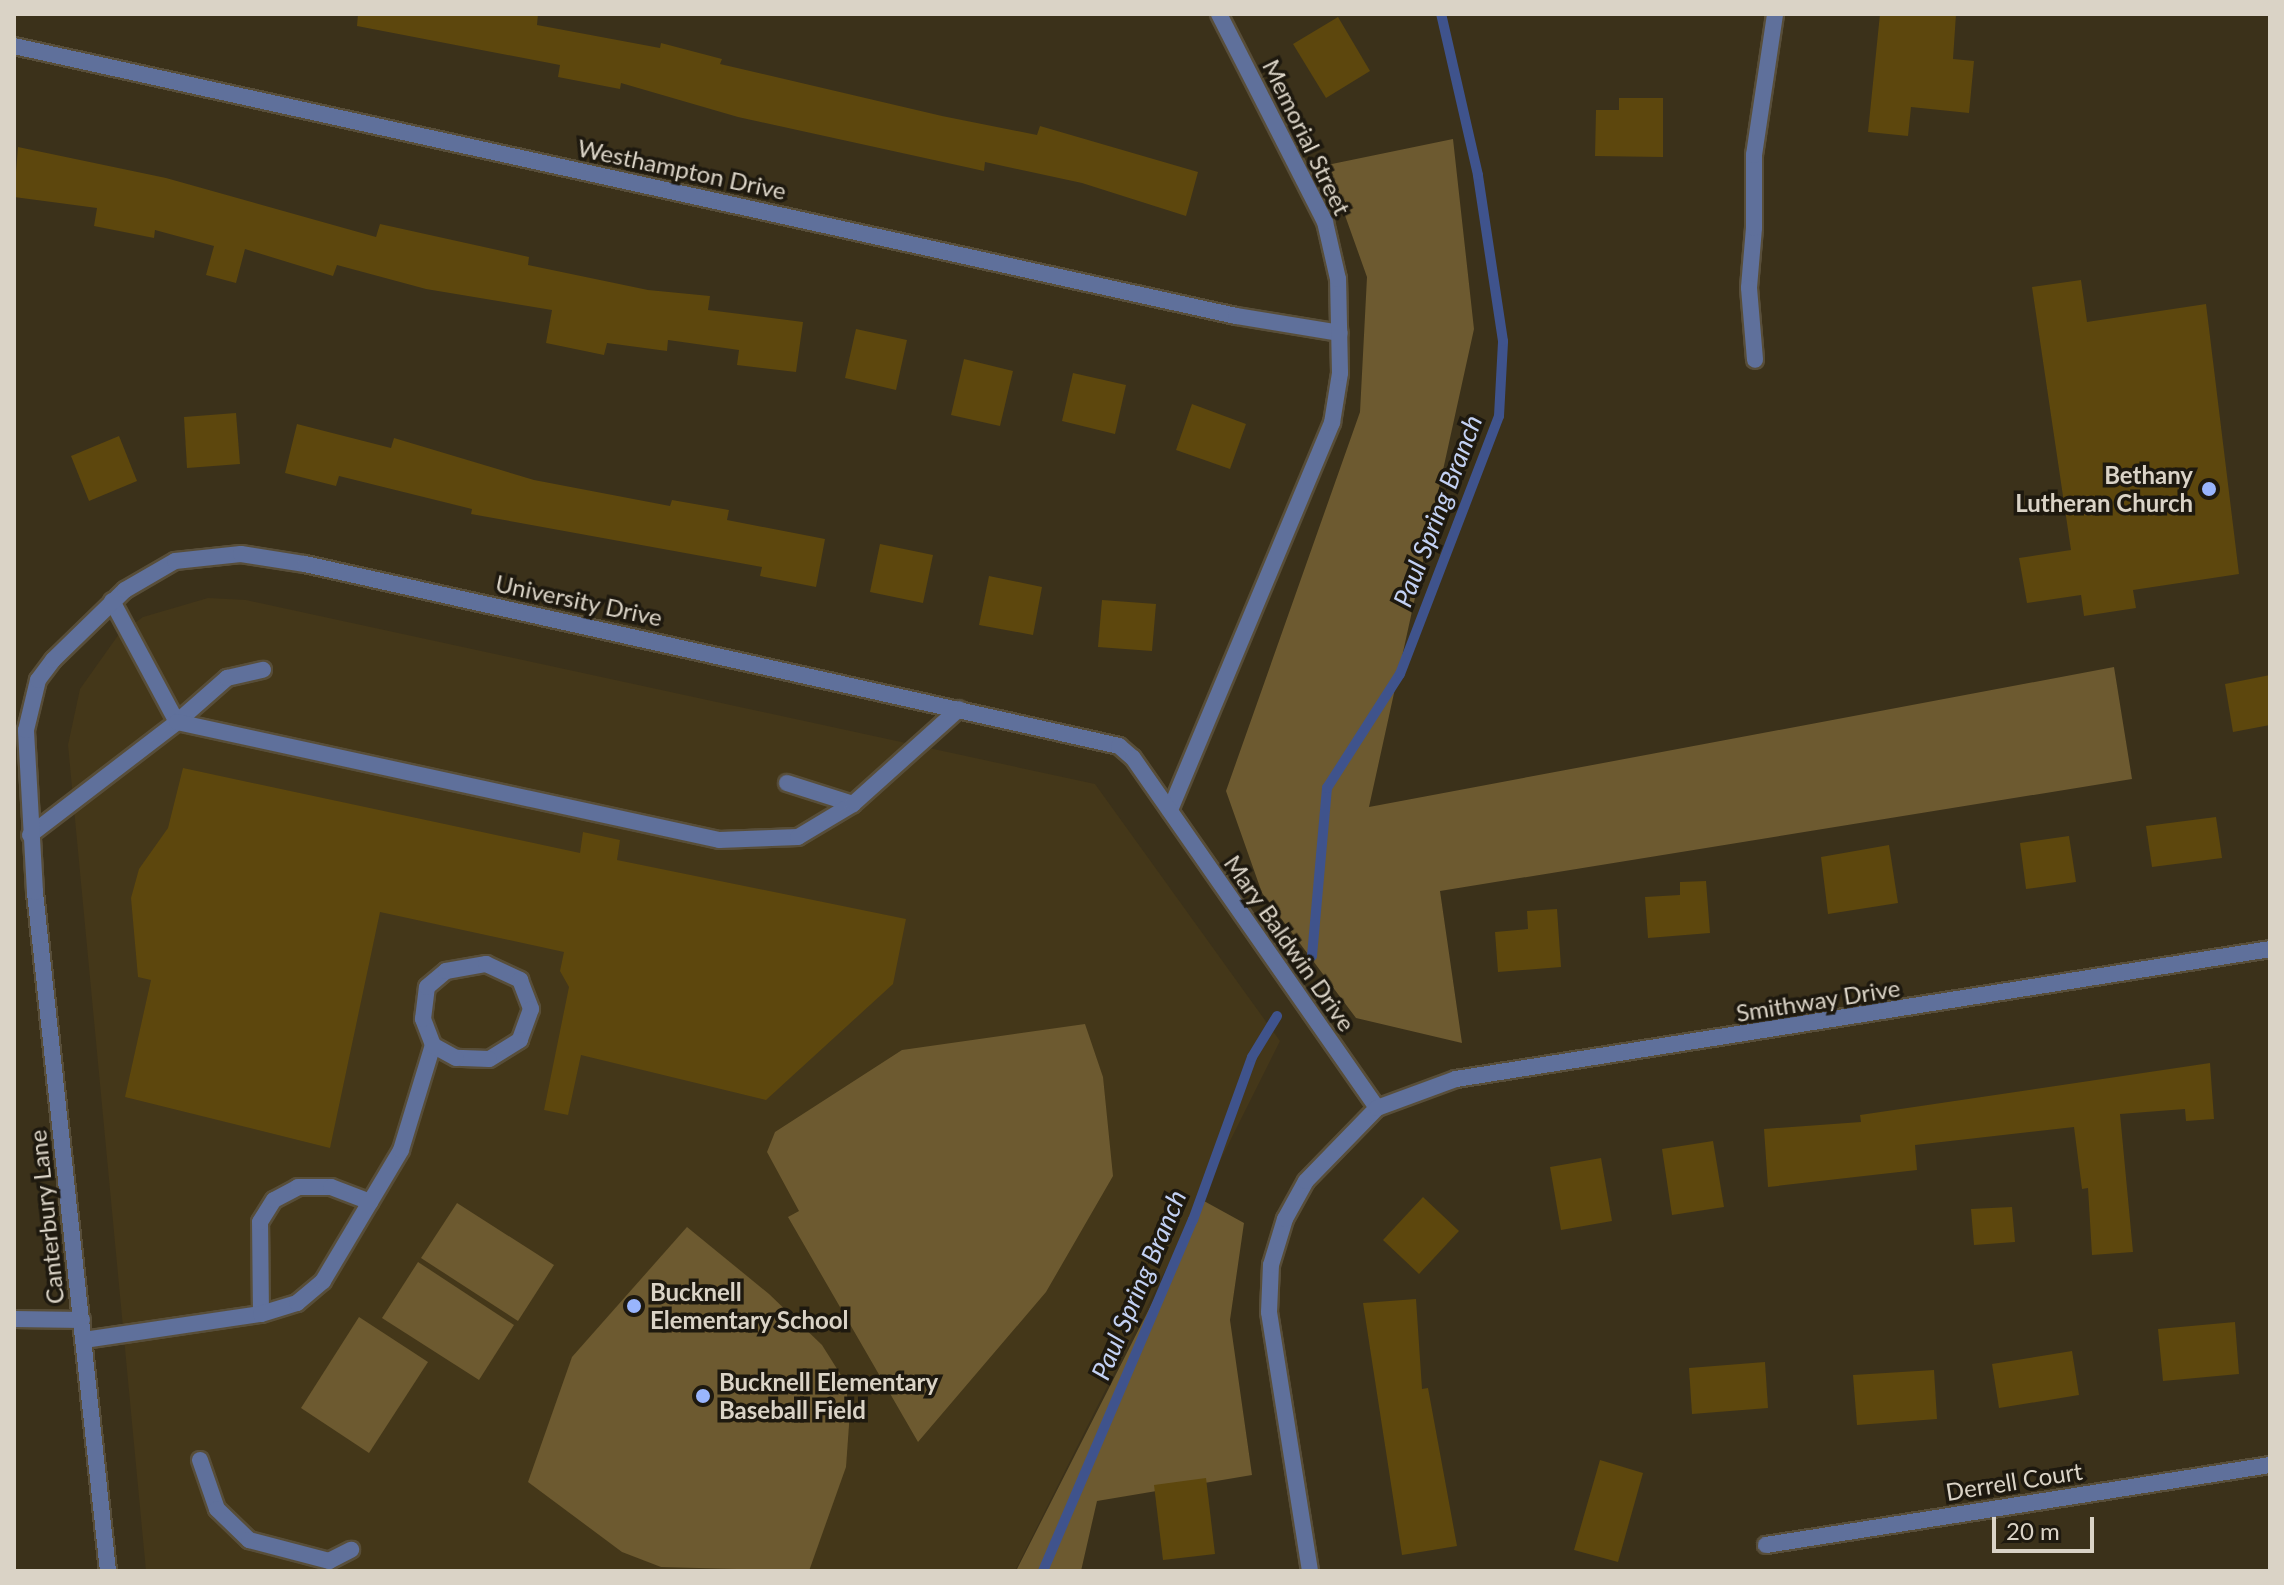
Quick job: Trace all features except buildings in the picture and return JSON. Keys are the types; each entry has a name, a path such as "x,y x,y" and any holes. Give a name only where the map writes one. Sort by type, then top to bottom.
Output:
{"street":[{"name":"Memorial Street","path":"1219,14 1325,222 1338,279 1340,333"},
{"path":"1755,360 1749,288 1754,228 1754,155 1775,14"},
{"name":"Westhampton Drive","path":"14,46 1236,316 1340,333"},
{"path":"1170,810 1332,423 1340,333"},
{"name":"University Drive","path":"20,725 38,680 112,601 175,561 241,554 1119,746 1170,810"},
{"path":"112,601 177,722 719,840 798,837 853,804 959,709"},
{"path":"30,835 177,722 227,678 263,670"},
{"name":"Canterbury Lane","path":"20,725 108,1571"},
{"path":"787,783 853,804"},
{"name":"Mary Baldwin Drive","path":"1170,810 1377,1108"},
{"name":"Smithway Drive","path":"1377,1108 1456,1079 2270,949"},
{"path":"84,1340 261,1314 297,1303 323,1281 401,1150 433,1045 423,1019 427,987 446,971 486,964 520,980 531,1009 520,1040 489,1059 456,1058 433,1045"},
{"path":"1310,1571 1269,1312 1271,1265 1306,1181 1377,1108"},
{"path":"261,1314 260,1222 274,1200 298,1187 331,1187 370,1202"},
{"path":"14,1319 82,1320"},
{"path":"200,1460 217,1509 249,1540 329,1561 351,1550"},
{"name":"Derrell Court","path":"1766,1545 2270,1465"}],"shaded area":[{"path":"1453,139 1474,329 1369,807 2114,667 2132,779 1440,891 1462,1043 1356,1018 1262,893 1226,791 1360,412 1367,277 1327,165"},
{"name":"Bucknell Elementary School","path":"208,598 246,600 1095,784 1280,1041 1015,1571 146,1571 68,745 80,689 119,634 143,617"},
{"path":"1085,1024 1103,1077 1113,1176 1046,1292 918,1442 788,1217 799,1211 767,1152 775,1132 902,1050"},
{"path":"1204,1201 1244,1223 1230,1320 1252,1475 1097,1501 1081,1571 1016,1571"},
{"path":"457,1203 554,1265 518,1321 421,1258"},
{"name":"Bucknell Elementary Baseball Field","path":"687,1227 769,1294 822,1345 844,1380 850,1411 846,1467 809,1571 661,1567 622,1552 528,1482 572,1357"},
{"path":"418,1262 514,1325 479,1380 382,1318"},
{"path":"359,1317 428,1362 369,1453 301,1408"}],"waterway":[{"name":"Paul Spring Branch","path":"1312,956 1327,788 1400,674 1499,416 1503,341 1478,175 1441,14"},
{"name":"Paul Spring Branch","path":"1043,1571 1193,1220 1252,1057 1277,1016"}],"place":[{"name":"Bethany Lutheran Church","path":"2209,489"},
{"name":"Bucknell Elementary School","path":"634,1306"},
{"name":"Bucknell Elementary Baseball Field","path":"703,1396"}]}
